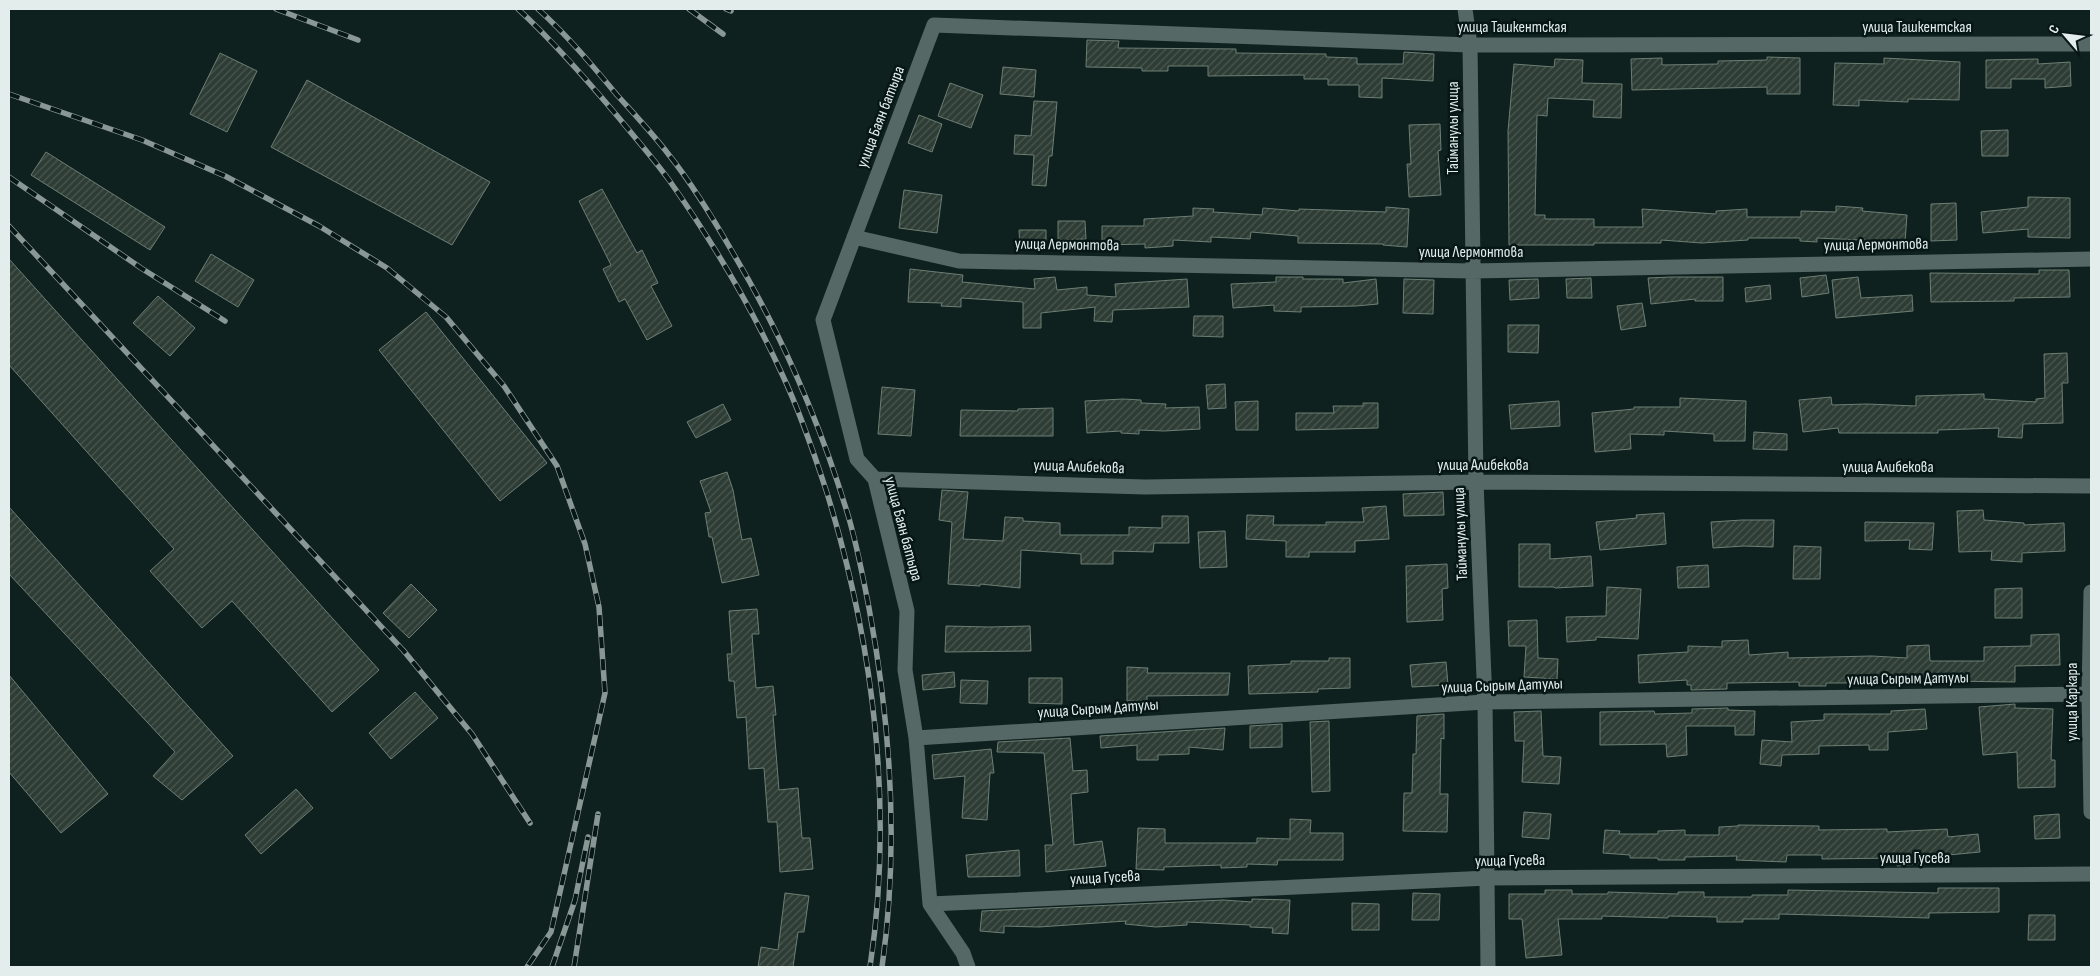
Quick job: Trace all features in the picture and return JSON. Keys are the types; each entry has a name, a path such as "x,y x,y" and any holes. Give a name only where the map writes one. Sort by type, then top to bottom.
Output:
{"street":[{"name":"Тайманулы улица","path":"1465,9 1470,45 1476,482 1485,702 1488,967"},
{"name":"улица Ташкентская","path":"934,26 1470,45 2091,44"},
{"name":"улица Баян батыра","path":"934,26 823,320 857,459 875,479 907,611 905,670 916,738 930,904 963,954 968,967"},
{"name":"улица Лермонтова","path":"854,237 959,261 1472,271 2091,259"},
{"name":"улица Алибекова","path":"875,479 1145,486 1476,482 2091,486"},
{"name":"улица Каркара","path":"2091,592 2091,812"},
{"name":"улица Сырым Датулы","path":"916,738 1485,702 2090,694"},
{"name":"улица Гусева","path":"930,904 1488,878 2091,874"}],"building":[{"path":"1087,40 1119,41 1118,48 1236,49 1236,53 1326,54 1326,57 1357,58 1357,64 1403,64 1404,52 1434,54 1433,81 1382,78 1382,98 1359,97 1359,85 1328,85 1328,79 1304,79 1304,75 1208,76 1208,66 1168,66 1168,71 1142,71 1142,68 1086,67"},
{"path":"220,53 257,71 227,132 190,114"},
{"path":"1767,57 1800,58 1800,94 1767,94 1767,87 1632,90 1631,59 1662,58 1662,65 1718,64 1718,61 1767,60"},
{"path":"1884,58 1960,62 1959,100 1908,99 1908,102 1859,100 1859,106 1833,105 1835,63 1884,64"},
{"path":"1555,59 1583,60 1582,83 1622,84 1621,118 1593,117 1594,100 1548,98 1547,116 1537,115 1535,215 1545,215 1545,219 1594,219 1594,227 1643,227 1642,209 1716,214 1716,211 1747,209 1747,217 1801,217 1801,211 1836,212 1836,206 1863,208 1862,211 1907,215 1905,242 1817,238 1817,242 1800,241 1800,238 1748,238 1748,240 1702,243 1661,240 1661,243 1509,245 1508,131 1514,64 1554,67"},
{"path":"2038,59 2038,64 2070,62 2071,86 2045,88 2045,79 2011,79 2011,88 1986,88 1986,60"},
{"path":"1003,67 1036,70 1034,97 1000,94"},
{"path":"307,80 490,182 452,245 271,147"},
{"path":"950,83 983,95 971,128 938,116"},
{"path":"1034,101 1057,102 1052,156 1049,156 1046,186 1032,185 1034,155 1014,154 1015,135 1031,136"},
{"path":"919,115 942,124 932,152 908,143"},
{"path":"1440,124 1441,150 1438,151 1441,195 1409,197 1407,164 1411,164 1409,125"},
{"path":"2008,130 2008,156 1982,156 1981,131"},
{"path":"46,152 165,227 150,250 31,175"},
{"path":"602,189 637,253 642,250 658,283 651,286 672,326 647,340 625,299 619,302 603,269 611,265 579,201"},
{"path":"904,190 942,195 937,233 899,228"},
{"path":"2028,197 2070,198 2070,238 2028,237 2028,229 1983,233 1981,212 2028,207"},
{"path":"1956,203 1957,240 1931,241 1931,204"},
{"path":"1386,207 1409,209 1407,247 1383,244 1298,243 1298,236 1251,232 1250,239 1211,237 1211,242 1173,240 1173,246 1145,248 1145,244 1102,245 1102,226 1144,226 1144,219 1193,216 1193,208 1214,209 1213,212 1262,215 1263,208 1299,211 1299,209 1386,212"},
{"path":"1058,221 1085,221 1086,239 1058,240"},
{"path":"1019,230 1046,230 1046,246 1020,247"},
{"path":"211,254 254,280 238,307 195,281"},
{"path":"9,259 379,670 332,712 232,601 202,628 150,571 174,549 9,365"},
{"path":"910,269 963,275 962,282 1035,289 1034,279 1055,277 1057,290 1087,287 1087,295 1116,297 1115,284 1187,279 1189,307 1113,310 1112,322 1094,321 1095,307 1041,313 1041,328 1023,328 1023,302 961,298 961,307 941,306 942,303 908,302"},
{"path":"2039,270 2069,270 2070,297 2014,298 2014,301 1931,302 1930,273 2039,274"},
{"path":"1826,275 1829,293 1802,297 1800,278"},
{"path":"1276,277 1343,279 1343,283 1376,279 1378,304 1301,307 1301,312 1274,311 1274,305 1233,308 1231,284 1276,282"},
{"path":"1723,277 1723,301 1695,301 1695,299 1651,304 1648,278"},
{"path":"1858,277 1861,298 1912,295 1913,311 1836,318 1832,280"},
{"path":"1591,278 1592,298 1567,298 1566,279"},
{"path":"1404,279 1434,280 1433,314 1403,313"},
{"path":"1538,279 1539,298 1510,300 1509,280"},
{"path":"1770,285 1771,299 1746,302 1745,288"},
{"path":"158,296 195,328 170,356 133,323"},
{"path":"1642,303 1646,326 1621,330 1617,306"},
{"path":"426,312 547,463 500,501 379,350"},
{"path":"1194,316 1223,316 1223,337 1193,336"},
{"path":"1508,325 1539,325 1538,353 1508,352"},
{"path":"2067,353 2068,383 2062,383 2063,423 2023,424 2022,438 1998,437 1999,428 1938,430 1938,433 1839,433 1838,428 1803,432 1799,400 1831,397 1832,405 1916,406 1916,396 1984,394 1984,399 2036,402 2036,399 2045,398 2044,354"},
{"path":"1225,384 1226,408 1208,409 1206,385"},
{"path":"882,387 915,390 911,436 878,434"},
{"path":"1680,398 1746,401 1745,441 1714,441 1714,434 1664,431 1664,435 1630,434 1631,449 1595,452 1592,413 1634,409 1634,407 1680,407"},
{"path":"1141,400 1141,403 1166,404 1165,408 1199,407 1200,429 1139,430 1139,434 1121,433 1121,431 1087,433 1085,401"},
{"path":"1258,401 1258,430 1236,430 1235,402"},
{"path":"1559,401 1560,426 1511,429 1509,405"},
{"path":"1363,403 1378,403 1378,428 1296,430 1296,413 1334,413 1333,406 1363,406"},
{"path":"723,404 731,420 696,438 687,422"},
{"path":"1053,408 1053,436 960,436 961,410 1018,411 1018,409"},
{"path":"1754,432 1787,434 1787,450 1753,449"},
{"path":"727,472 733,490 742,540 751,538 759,575 722,583 712,537 709,537 705,513 711,512 700,481"},
{"path":"942,490 968,492 963,539 1003,541 1005,517 1023,518 1023,521 1060,523 1060,535 1129,535 1129,527 1162,528 1162,516 1188,516 1189,543 1154,543 1153,552 1113,551 1113,564 1081,564 1081,554 1021,550 1020,588 980,584 980,586 948,584 952,522 939,520"},
{"path":"1443,492 1444,515 1404,516 1403,494"},
{"path":"1386,506 1389,539 1355,541 1355,552 1309,552 1309,557 1286,557 1286,541 1246,539 1247,515 1274,516 1273,525 1326,525 1326,522 1364,522 1362,508"},
{"path":"9,507 233,756 182,800 153,776 175,752 9,574"},
{"path":"1983,510 1984,520 2024,523 2024,525 2064,523 2065,551 2022,553 2022,562 1991,560 1992,551 1959,552 1957,511"},
{"path":"1664,513 1666,544 1600,550 1596,522 1637,518 1636,515"},
{"path":"1774,520 1773,547 1713,548 1711,522"},
{"path":"1865,522 1934,523 1932,550 1909,549 1910,540 1865,541"},
{"path":"1225,531 1227,567 1200,568 1198,532"},
{"path":"1519,544 1550,544 1550,559 1591,556 1593,586 1519,587"},
{"path":"1794,546 1821,547 1820,579 1793,579"},
{"path":"1447,564 1448,588 1442,589 1443,620 1407,622 1406,566"},
{"path":"1708,565 1709,587 1678,588 1677,567"},
{"path":"411,584 437,610 409,638 383,613"},
{"path":"1607,587 1641,589 1638,639 1596,637 1596,640 1567,642 1566,617 1606,616"},
{"path":"2022,588 2022,618 1995,618 1995,589"},
{"path":"757,609 759,634 752,634 756,688 773,686 776,715 773,715 779,790 798,788 802,838 810,838 813,869 780,872 777,822 768,822 764,768 749,769 746,717 737,718 734,681 729,681 727,654 732,654 729,611"},
{"path":"1537,620 1538,658 1558,659 1557,679 1524,677 1526,646 1509,646 1508,621"},
{"path":"946,626 1030,626 1031,651 945,652"},
{"path":"2059,634 2060,665 2015,666 2015,682 1946,681 1946,678 1892,681 1892,683 1850,681 1850,683 1826,683 1826,686 1799,686 1799,682 1727,683 1727,689 1691,690 1691,685 1687,685 1687,680 1639,683 1638,655 1688,652 1688,646 1722,647 1722,641 1748,640 1749,655 1788,652 1788,658 1872,656 1907,658 1907,646 1929,645 1930,661 1984,661 1984,647 2031,646 2031,635"},
{"path":"1329,658 1350,658 1350,688 1318,689 1318,692 1249,694 1248,666 1291,664 1291,661 1329,661"},
{"path":"1446,662 1448,685 1412,687 1410,665"},
{"path":"1127,667 1148,668 1147,673 1230,673 1228,695 1147,696 1147,701 1127,701"},
{"path":"954,672 955,687 923,690 922,675"},
{"path":"9,675 108,794 61,833 9,772"},
{"path":"1029,678 1062,678 1062,704 1029,703"},
{"path":"961,680 988,681 987,704 960,703"},
{"path":"415,692 438,718 391,759 369,733"},
{"path":"2015,704 2015,708 2053,709 2051,760 2055,760 2055,787 2018,788 2017,752 1983,755 1979,707"},
{"path":"1728,708 1728,710 1755,711 1754,735 1735,735 1735,726 1686,726 1687,755 1667,757 1666,744 1600,745 1600,712 1654,711 1655,714 1692,713 1692,709"},
{"path":"1925,709 1927,729 1888,732 1888,750 1869,750 1869,745 1819,746 1819,754 1782,755 1781,766 1760,764 1762,740 1792,742 1791,722 1824,720 1824,714 1891,714 1891,711"},
{"path":"1541,711 1543,756 1561,757 1559,784 1522,782 1524,741 1515,741 1514,712"},
{"path":"1444,714 1444,739 1441,738 1440,794 1448,794 1447,832 1403,831 1404,793 1412,793 1413,754 1416,754 1417,716"},
{"path":"1329,721 1330,791 1312,792 1310,722"},
{"path":"1282,724 1282,747 1250,748 1250,726"},
{"path":"1225,728 1223,750 1189,747 1189,754 1158,755 1158,760 1137,760 1137,745 1101,748 1100,736"},
{"path":"1070,738 1073,771 1087,770 1088,792 1071,794 1074,845 1102,841 1106,866 1046,872 1045,845 1053,845 1044,753 997,752 998,742"},
{"path":"991,749 994,773 990,773 987,820 962,818 965,776 934,779 932,755"},
{"path":"296,789 313,808 261,854 245,835"},
{"path":"1524,812 1551,814 1549,839 1522,837"},
{"path":"2059,814 2060,838 2035,839 2034,816"},
{"path":"1290,819 1311,820 1310,833 1343,833 1343,860 1278,860 1277,865 1247,864 1247,867 1221,868 1221,865 1164,867 1164,870 1136,869 1138,828 1165,829 1165,843 1257,843 1257,838 1290,839"},
{"path":"1738,825 1819,826 1819,830 1887,829 1887,832 1947,829 1948,837 1978,834 1980,852 1948,855 1948,858 1919,859 1919,864 1897,866 1896,858 1822,859 1822,855 1787,855 1786,862 1736,860 1737,856 1685,857 1685,860 1658,860 1658,858 1630,858 1630,855 1603,853 1605,830 1620,831 1619,834 1658,834 1658,831 1685,830 1685,835 1719,835 1719,827"},
{"path":"1019,850 1020,876 968,877 966,855"},
{"path":"1938,888 1999,888 1999,912 1929,913 1929,918 1779,914 1779,919 1743,919 1743,922 1717,922 1717,917 1668,916 1668,918 1602,916 1602,919 1558,919 1562,955 1526,958 1522,919 1509,919 1509,894 1545,894 1545,890 1572,890 1572,894 1608,894 1608,892 1678,894 1678,892 1704,892 1704,897 1752,897 1752,895 1788,895 1788,890 1938,893"},
{"path":"785,893 809,896 804,932 798,932 793,967 758,967 761,947 778,950"},
{"path":"1413,893 1440,894 1439,920 1412,920"},
{"path":"1252,899 1290,900 1288,934 1272,933 1273,928 1250,927 1250,925 1187,922 1187,925 1156,927 1125,924 1126,921 1039,927 1004,926 1004,933 980,931 982,911 1223,900 1252,902"},
{"path":"1352,903 1379,904 1379,930 1352,930"},
{"path":"2029,915 2055,915 2055,940 2028,940"}],"railway":[{"path":"276,9 358,40"},
{"path":"518,9 595,90 657,164 685,203 730,274 757,324 789,388 806,433 827,493 843,551 857,609 868,669 875,728 880,848 877,908 870,967"},
{"path":"538,9 579,50 663,147 695,190 768,316 798,380 825,447 848,515 857,549 877,652 883,697 890,787 891,832 890,877 882,967"},
{"path":"689,9 723,34"},
{"path":"726,9 731,11"},
{"path":"9,94 142,140 225,176 319,226 387,268 446,317 504,386 557,466 585,544 599,607 605,693 551,932 527,967"},
{"path":"9,177 141,268 225,321"},
{"path":"9,226 403,650 472,734 530,823"},
{"path":"574,967 598,814"},
{"path":"552,967 575,900 588,837"}]}
